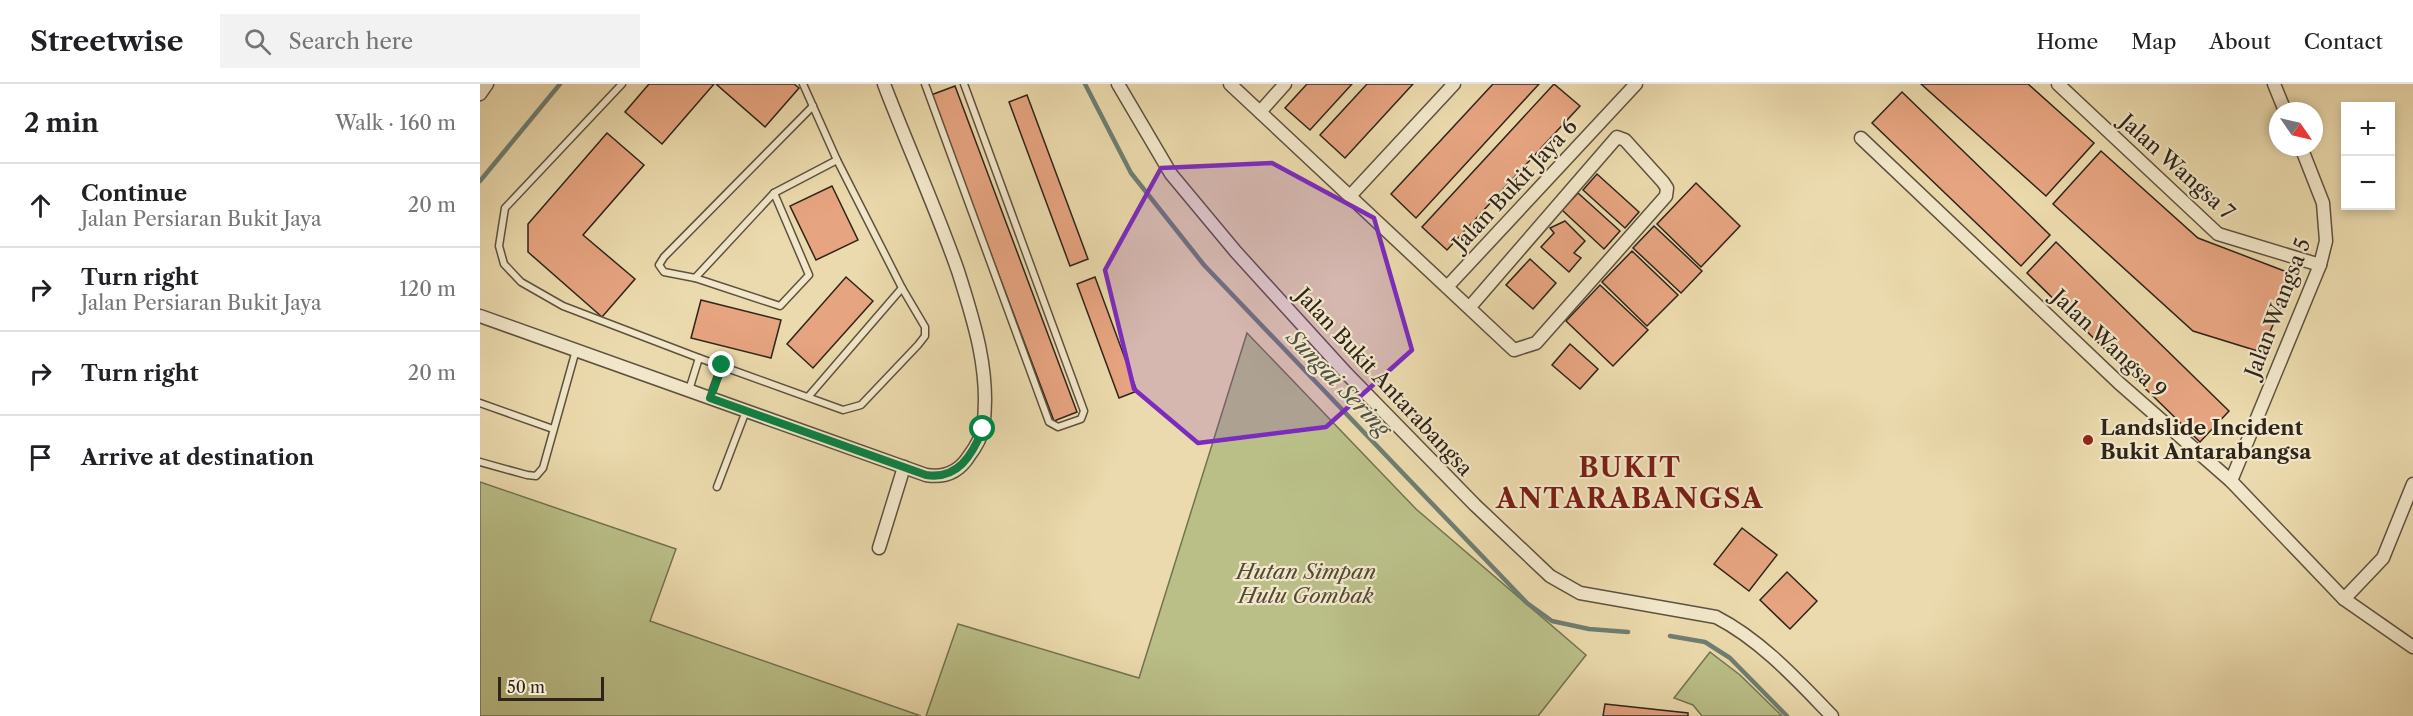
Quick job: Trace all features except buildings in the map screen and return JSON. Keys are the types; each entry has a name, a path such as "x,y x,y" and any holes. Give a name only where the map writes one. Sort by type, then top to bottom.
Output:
{"street":[{"path":"480,94 487,84"},
{"name":"Jalan Bukit Antarabangsa","path":"1118,84 1171,174 1236,252 1347,374 1475,506 1550,576 1580,593 1716,617 1737,628 1777,662 1832,716"},
{"path":"1230,84 1350,196 1469,308 1514,350 1536,342 1666,196 1667,188 1624,140 1617,137 1469,308"},
{"path":"1260,112 1285,84"},
{"path":"1350,196 1454,84"},
{"name":"Jalan Bukit Jaya 6","path":"1447,287 1636,84"},
{"name":"Jalan Wangsa 7","path":"2058,84 2218,234 2319,265"},
{"path":"2274,84 2281,102"},
{"path":"480,316 926,475 944,476 960,467 967,460 983,429 984,379 975,323 945,234 887,85"},
{"name":"Jalan Wangsa 9","path":"1862,138 2120,383 2231,481 2344,599 2413,647"},
{"name":"Jalan Wangsa 5","path":"2231,481 2319,265 2326,241 2323,203 2305,156"},
{"path":"879,548 904,467"},
{"path":"2344,599 2383,558 2413,484"}],"lane":[{"path":"622,84 505,208 499,246 504,264 521,282 563,306 843,410 861,405 918,345 925,336 925,327 902,288 837,160 803,84"},
{"path":"925,84 1049,422 1058,427 1081,419 1084,411 964,84"},
{"path":"774,194 809,275 780,306 695,278 664,272 659,265 664,257 813,106"},
{"path":"695,278 774,194 837,160"},
{"path":"808,397 902,288"},
{"path":"480,462 536,476 543,468 576,350"},
{"path":"689,390 699,358"},
{"path":"710,398 722,365"},
{"path":"480,403 553,429"},
{"path":"717,487 746,411"}],"highlighted area":[{"path":"1272,163 1374,218 1412,350 1326,427 1198,443 1134,389 1105,270 1161,168"}],"green space":[{"name":"Hutan Simpan Hulu Gombak","path":"1247,333 1416,509 1586,655 1538,716 926,716 958,624 1139,678"},
{"path":"480,482 676,549 650,621 921,716 480,716"},
{"path":"1710,652 1740,675 1782,716 1702,716 1693,705 1674,698"}],"waterway":[{"name":"Sungai Sering","path":"480,181 560,84"},
{"name":"Sungai Sering","path":"1085,84 1131,173 1204,265 1527,603 1552,621 1589,629 1628,632"},
{"name":"Sungai Sering","path":"1670,636 1705,642 1730,658 1787,716"}],"place":[{"name":"Landslide Incident Bukit Antarabangsa","path":"2088,440"}],"district":[{"name":"BUKIT ANTARABANGSA","path":"1630,484"}],"route":[{"path":"722,365 710,398 926,475 944,476 960,467 976,446 983,429"}]}
